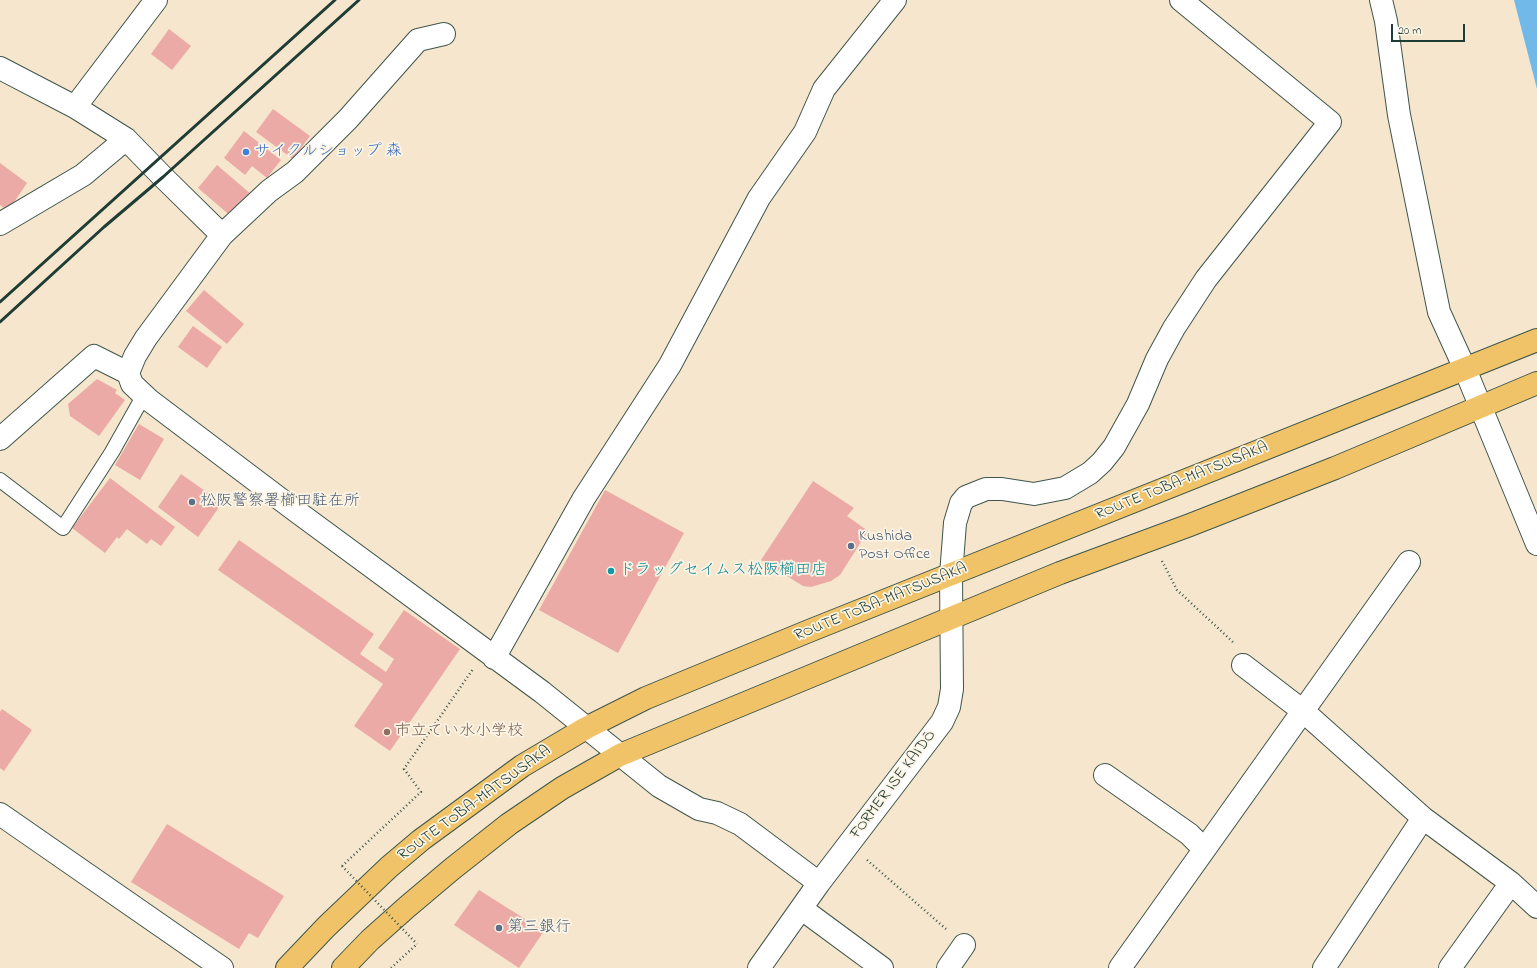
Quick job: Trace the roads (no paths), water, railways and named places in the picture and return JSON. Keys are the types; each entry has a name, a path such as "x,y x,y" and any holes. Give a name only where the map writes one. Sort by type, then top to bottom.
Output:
{"main road":[{"name":"ROUTE TOBA-MATSUSAKA","path":"287,968 384,872 421,840 522,766 586,728 653,695 1537,340"},
{"path":"343,968 370,940 430,888 509,824 562,788 620,755 1060,573 1190,525 1327,471 1537,383"}],"street":[{"path":"75,107 156,0"},
{"path":"494,658 584,498 670,365 759,198 805,132 824,89 895,0"},
{"name":"FORMER ISE KAIDŌ","path":"759,968 819,883 942,722 949,707 952,689 951,575 953,538 957,512 966,497 986,489 1002,489 1034,494 1065,488 1090,473 1102,462 1114,447 1138,404 1157,359 1174,328 1202,285 1330,122 1181,0"},
{"path":"1381,0 1386,20 1399,116 1439,312 1465,369 1537,544"},
{"path":"444,34 418,40 332,135 295,172 269,191 222,235 134,356 128,373 132,384 144,395 296,511 542,692 660,786 699,809 717,813 740,824 819,883"},
{"path":"0,68 75,107 126,138 162,177 222,235"},
{"path":"0,224 84,176 126,138"},
{"path":"0,439 94,356 128,373"},
{"path":"1120,968 1409,562"},
{"path":"1243,665 1303,711 1423,818 1511,883 1537,907"},
{"path":"1105,775 1189,834 1204,849"},
{"path":"0,814 222,968"},
{"path":"1324,968 1423,818"},
{"path":"1450,968 1511,883"},
{"path":"802,909 882,968"},
{"path":"948,968 964,945"}],"lane":[{"path":"0,480 63,528 112,452 144,395"}],"water":[{"path":"1514,0 1537,0 1537,89"}],"railway":[{"path":"0,302 335,0"},
{"path":"0,322 104,227 163,177 359,0"}],"place":[{"name":"サイクルショップ 森","path":"246,152"},
{"name":"松阪警察署櫛田駐在所","path":"192,502"},
{"name":"Kushida Post Office","path":"851,546"},
{"name":"ドラッグセイムス松阪櫛田店","path":"611,571"},
{"name":"市立てい水小学校","path":"387,732"},
{"name":"第三銀行","path":"499,928"}]}
